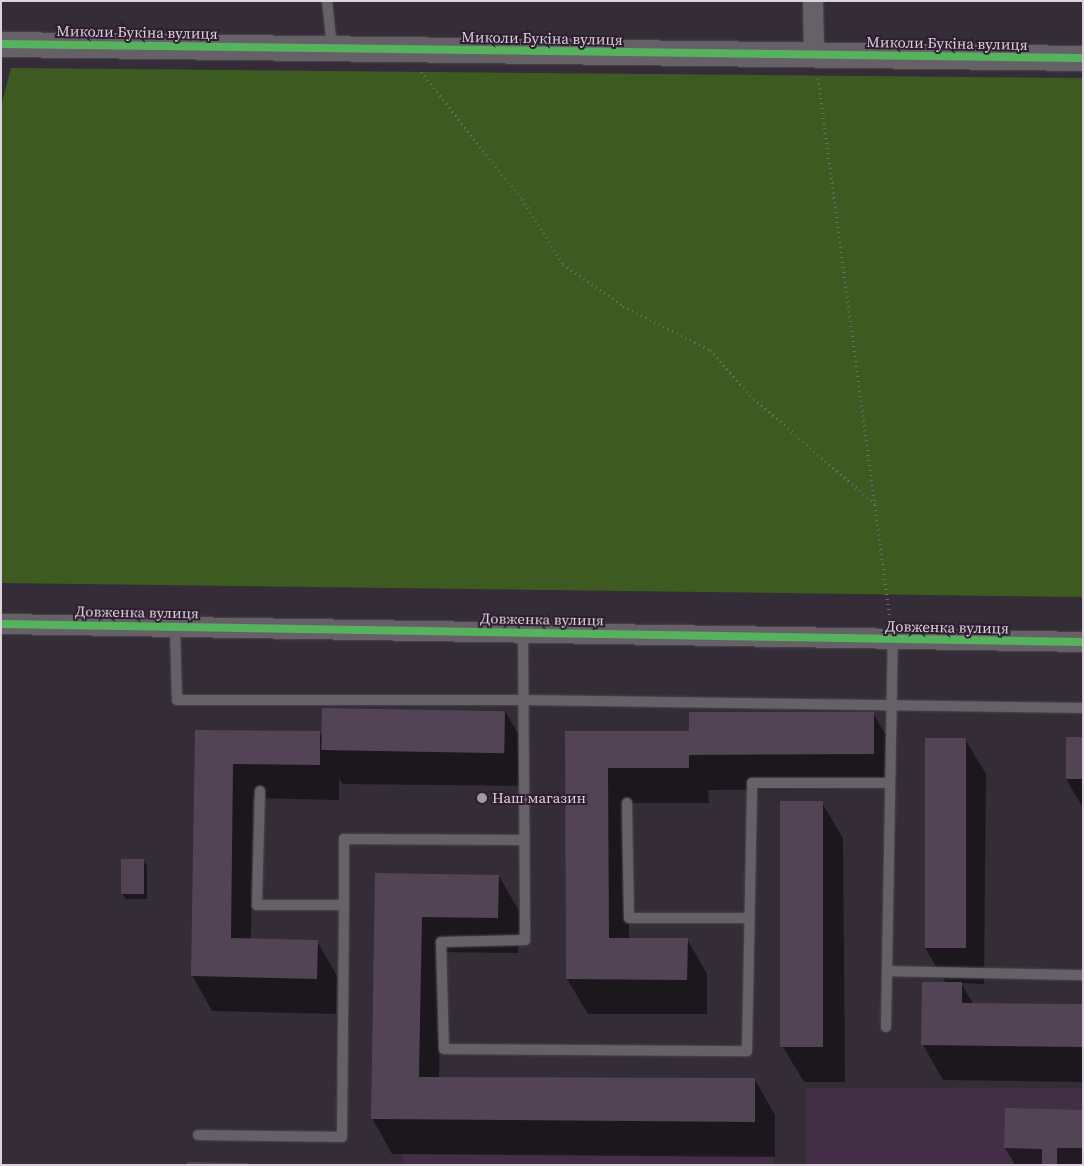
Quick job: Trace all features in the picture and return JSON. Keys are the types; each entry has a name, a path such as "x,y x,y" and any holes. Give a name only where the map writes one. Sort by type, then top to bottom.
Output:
{"street":[{"path":"812,1 814,55"},
{"name":"Миколи Букіна вулиця","path":"1,44 1083,58"},
{"name":"Довженка вулиця","path":"1,624 1083,642"}],"lane":[{"path":"327,1 332,48"},
{"path":"175,627 176,700 891,703 1083,708"},
{"path":"523,633 525,940 441,942 444,1049 747,1051 752,783 890,783"},
{"path":"886,1027 893,640"},
{"path":"260,790 257,905 344,905"},
{"path":"627,803 628,918 750,918"},
{"path":"198,1135 342,1137 344,839 524,840"},
{"path":"887,971 1083,975"}],"path":[{"path":"403,50 522,199 563,264 623,306 710,350 750,395 876,505"},
{"path":"814,55 893,640"}],"shaded area":[{"path":"806,1088 1083,1088 1083,1165 806,1165"},
{"path":"403,1154 774,1154 774,1165 403,1165"}],"green space":[{"path":"11,68 1083,78 1083,597 1,583 1,106"}],"building":[{"path":"322,708 505,711 504,753 321,750"},
{"path":"689,712 874,712 874,754 689,755 689,768 608,768 609,938 688,938 687,980 566,979 565,731 689,731"},
{"path":"195,730 320,731 320,765 233,764 231,938 318,940 317,979 191,976"},
{"path":"1066,737 1083,737 1083,779 1066,779"},
{"path":"925,738 966,738 966,948 925,948"},
{"path":"780,801 823,801 823,1047 780,1047"},
{"path":"121,859 144,859 144,894 121,894"},
{"path":"375,873 499,875 498,918 422,917 419,1077 755,1078 755,1122 371,1119"},
{"path":"922,982 962,982 962,1003 1083,1004 1083,1047 921,1045"},
{"path":"1005,1108 1083,1110 1083,1148 1057,1148 1057,1165 1042,1165 1042,1149 1004,1148"},
{"path":"187,1162 249,1163 249,1165 187,1165"}],"cycle path":[{"path":"1,44 1083,58"},
{"path":"1,624 1083,642"}],"place":[{"name":"Наш магазин","path":"482,798"}]}
